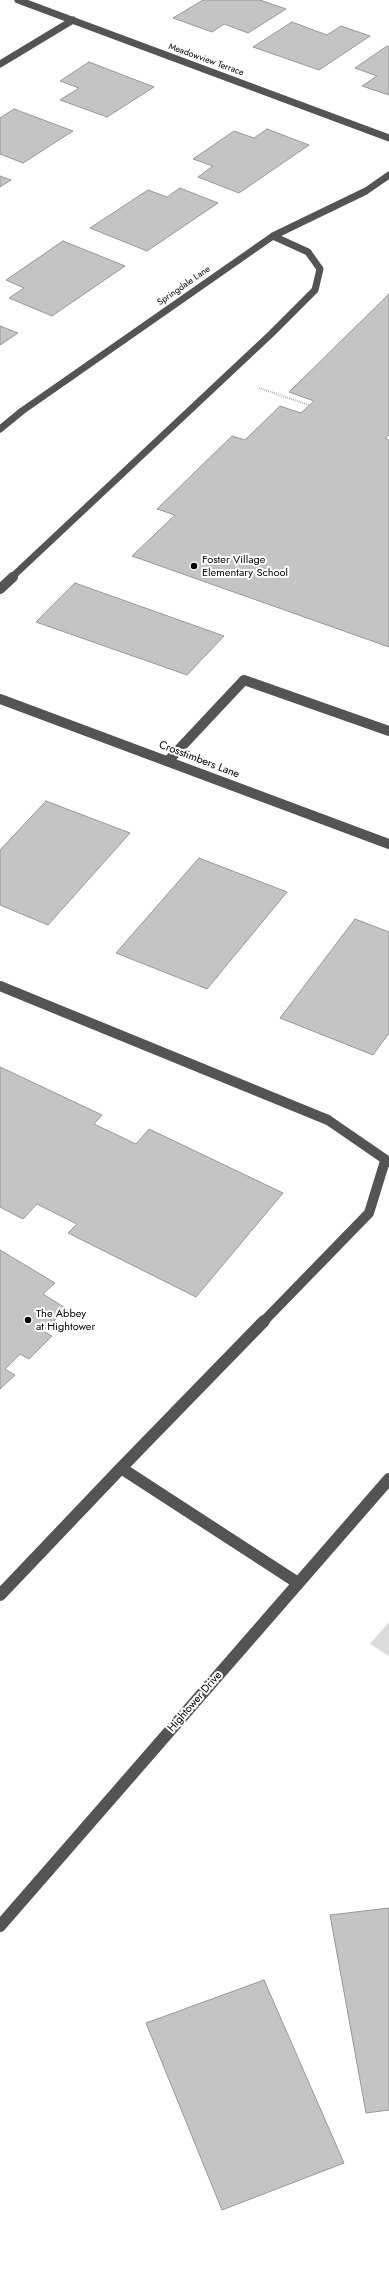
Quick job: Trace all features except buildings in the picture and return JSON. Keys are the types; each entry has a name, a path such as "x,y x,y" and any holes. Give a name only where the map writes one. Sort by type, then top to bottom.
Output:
{"street":[{"name":"Meadowview Terrace","path":"18,0 389,138"},
{"path":"0,64 72,20"},
{"name":"Springdale Lane","path":"0,429 22,411 273,236 366,191 389,175"},
{"path":"0,589 271,334 315,290 320,269 308,252 273,236"},
{"path":"168,761 244,680 389,731"},
{"name":"Crosstimbers Lane","path":"0,698 389,844"},
{"path":"0,986 328,1120 387,1161 369,1213 0,1595"},
{"path":"122,1468 298,1583"},
{"name":"Hightower Drive","path":"0,1926 389,1478"}],"path":[{"path":"256,388 309,405"}],"shaded area":[{"path":"389,1622 389,1656 370,1644"}],"place":[{"name":"Foster Village Elementary School","path":"194,566"},
{"name":"The Abbey at Hightower","path":"28,1320"}]}
